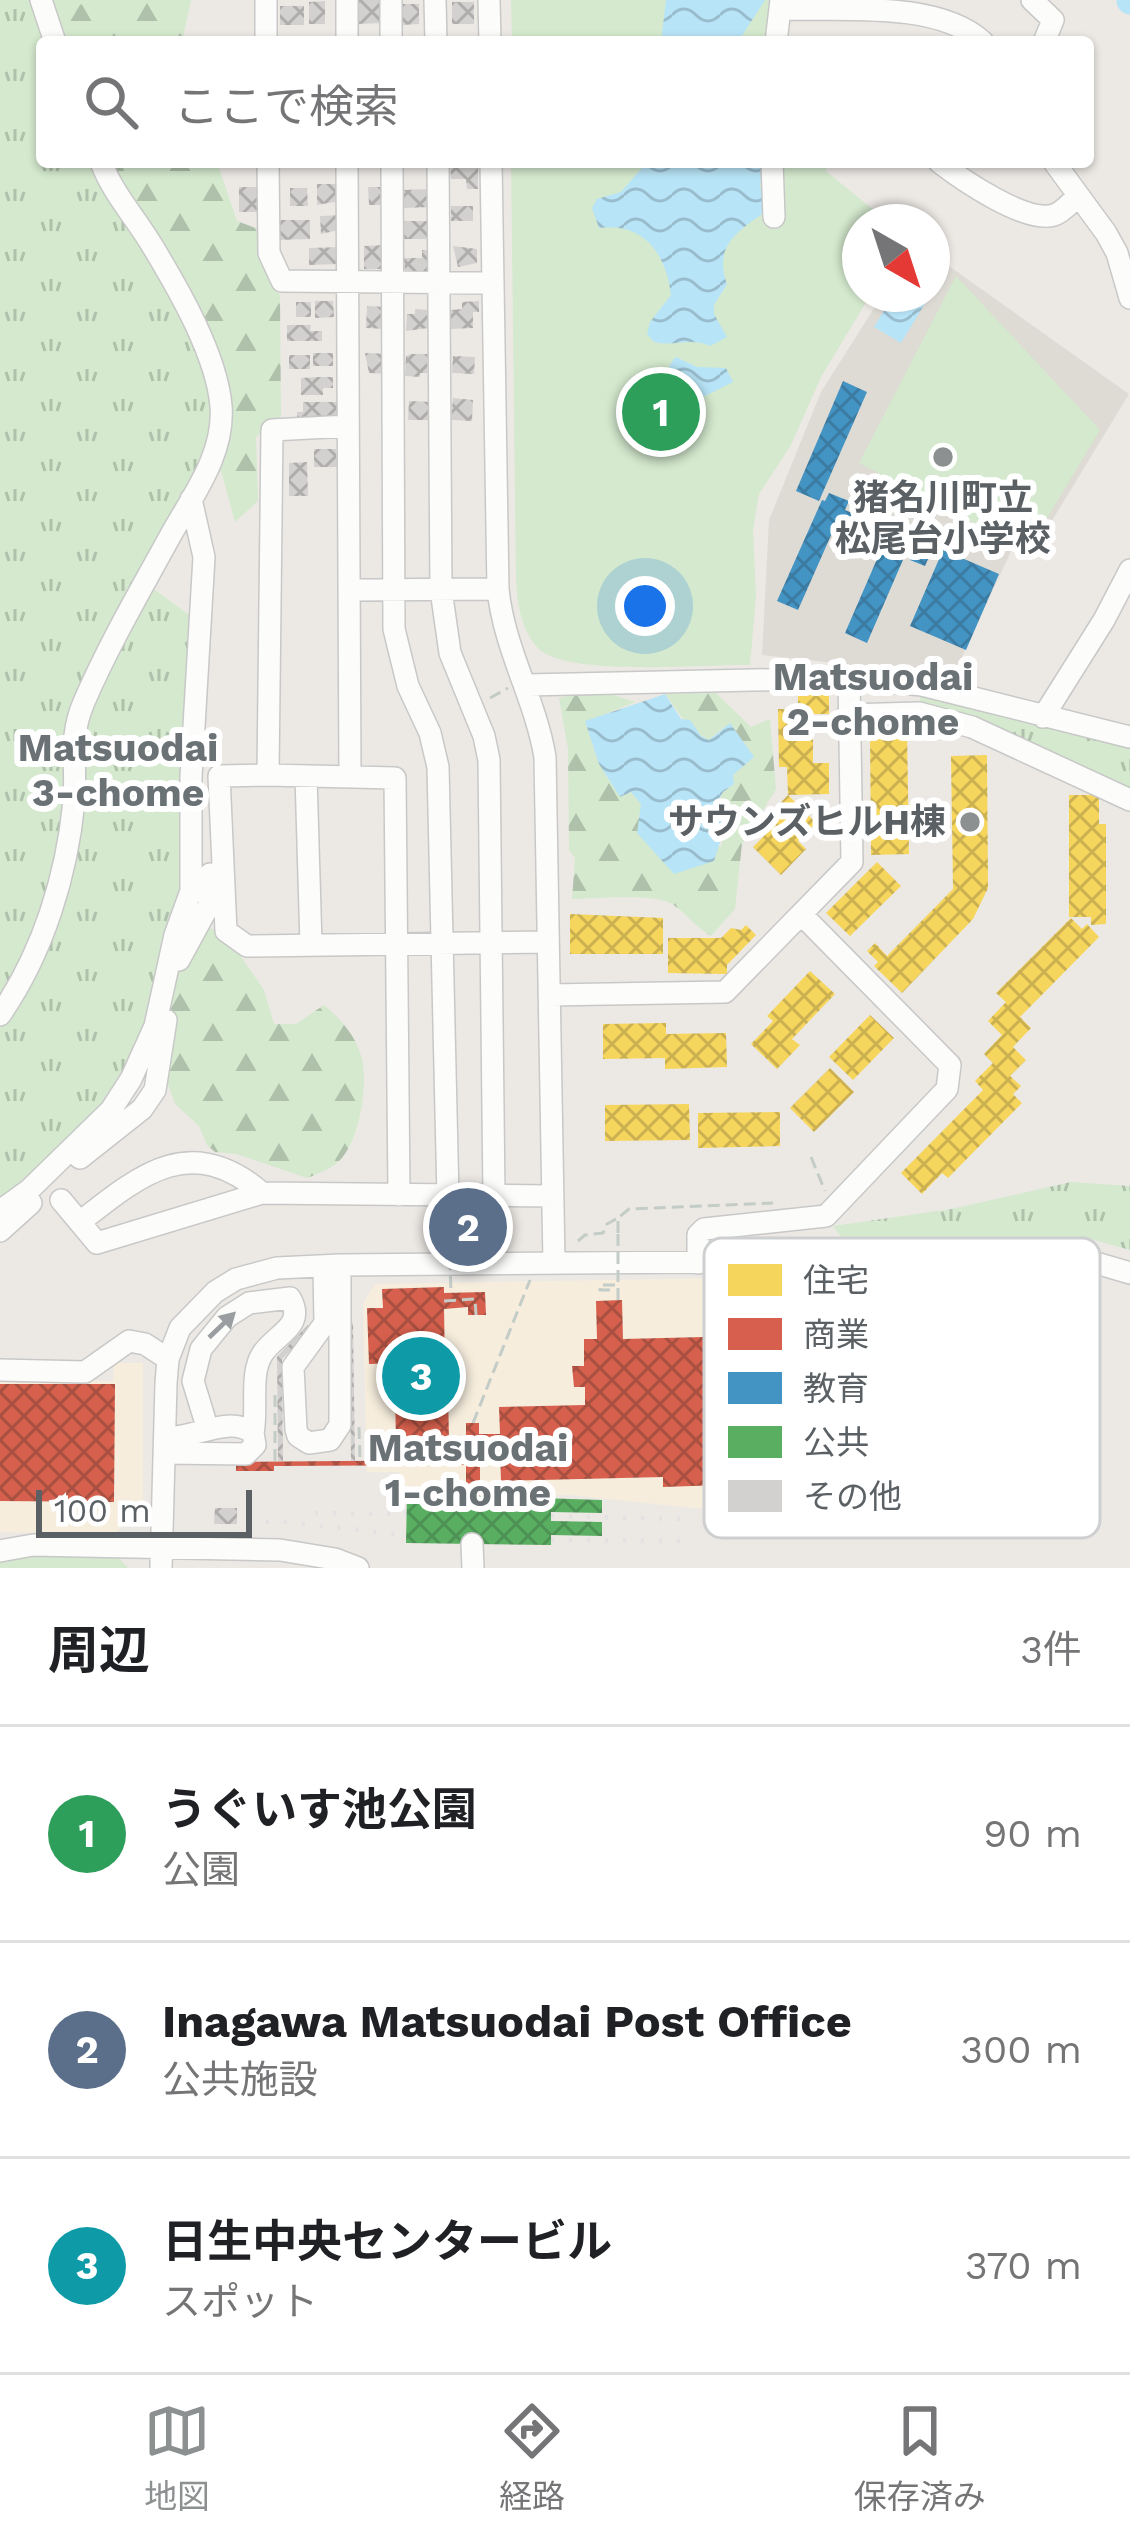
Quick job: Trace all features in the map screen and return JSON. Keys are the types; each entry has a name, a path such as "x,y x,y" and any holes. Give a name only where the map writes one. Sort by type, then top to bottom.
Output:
{"street":[{"path":"41,0 53,36"},
{"path":"266,0 266,36"},
{"path":"346,0 347,36"},
{"path":"391,0 391,36"},
{"path":"435,0 436,36"},
{"path":"489,0 490,36"},
{"path":"1032,0 1052,20 1046,36"},
{"path":"779,36 780,5 923,13 967,28 976,36"},
{"path":"0,1015 44,931 63,864 74,799 72,734 82,706 217,442 221,406 199,335 153,247 103,168"},
{"path":"268,168 269,253 282,281 492,283"},
{"path":"347,168 350,777"},
{"path":"392,168 394,629 438,767 448,1201"},
{"path":"438,168 441,590 450,653 489,760 494,1196"},
{"path":"491,168 501,624 527,685 545,757 554,1262"},
{"path":"772,168 774,218"},
{"path":"948,168 989,198 1047,217 1060,214 1077,197"},
{"path":"1058,168 1106,232 1130,298"},
{"path":"268,775 272,430 349,426"},
{"path":"0,1211 29,1190 111,1110 155,1026 191,891 190,777 204,556 191,500"},
{"path":"1043,717 1130,570"},
{"path":"350,590 498,589"},
{"path":"527,685 849,678 922,685 1130,737"},
{"path":"549,994 725,992 852,862 849,678"},
{"path":"848,716 919,713 972,727 1130,800"},
{"path":"399,1195 397,944 395,778 219,776 226,931 247,946 397,944 489,942 548,942"},
{"path":"306,776 311,945"},
{"path":"0,1231 142,1109 155,1090 182,953 209,905 210,874 224,875"},
{"path":"698,1263 698,1235 704,1229 826,1216 947,1089 950,1065 801,914"},
{"path":"80,1222 133,1180 172,1162 237,1171 262,1192"},
{"path":"61,1200 97,1243 262,1192 399,1195 448,1201 552,1196"},
{"path":"162,1558 168,1359 190,1316 226,1284 255,1272 332,1266 704,1263"},
{"path":"1100,1264 1130,1273"},
{"path":"332,1266 340,1425 330,1440 309,1443 296,1429 293,1366 325,1323 332,1266"},
{"path":"166,1446 246,1454 253,1450 257,1367 263,1354 294,1324 297,1312 290,1298 249,1303 227,1317 201,1348 194,1381 208,1430"},
{"path":"0,1370 85,1372 129,1341 145,1344 168,1359"},
{"path":"166,1446 223,1425 244,1426 253,1433"},
{"path":"472,1544 472,1568"},
{"path":"0,1551 33,1545 162,1558 293,1551 358,1568"}],"path":[{"path":"811,1157 827,1199"},
{"path":"448,1201 452,1300"},
{"path":"578,1241 585,1234 603,1233 607,1224 628,1209 781,1202"},
{"path":"618,1218 618,1300"},
{"path":"472,1423 532,1277"},
{"path":"610,1290 600,1290 600,1285 617,1285"},
{"path":"444,1300 476,1299 476,1315"},
{"path":"359,1417 360,1461"}],"shaded area":[{"name":"猪名川町立 松尾台小学校","path":"950,267 1129,394 1033,552 1013,547 953,676 762,655 769,520 821,392 872,312 950,312"},
{"path":"704,1278 704,1508 569,1495 399,1494 399,1472 367,1472 363,1304 375,1284"},
{"path":"114,1363 143,1363 143,1509 114,1534 0,1532 0,1381 113,1381"}],"green space":[{"path":"0,0 92,0 54,15 49,36 36,36 36,168 112,168 229,384 221,471 140,579 207,628 186,924 132,1097 0,1239"},
{"path":"92,0 191,0 183,36 49,36 54,15"},
{"path":"511,0 773,0 776,36 512,36"},
{"path":"112,168 219,168 237,221 261,230 280,296 281,416 256,437 258,501 235,522 221,471 229,384"},
{"path":"511,168 826,168 866,204 842,204 842,312 860,312 821,377 791,445 759,494 753,530 756,596 750,665 607,666 555,658 539,649 528,634 519,607"},
{"path":"956,276 1100,430 1038,533 1009,541 859,463 937,312 950,312 950,288"},
{"path":"598,690 635,702 586,722 599,764 620,796 631,792 641,804 641,819 721,847 723,833 734,818 716,806 734,784 733,775 741,764 724,727 709,740 701,736 665,694 716,693 751,727 770,719 776,789 742,844 735,909 711,936 663,901 572,899 575,858 569,850 568,749 559,698"},
{"path":"921,695 1130,744 1130,788 1037,745 919,702"},
{"path":"187,922 224,932 264,990 274,1024 296,1024 324,1005 352,1036 364,1070 361,1111 348,1150 330,1168 307,1178 236,1154 215,1152 199,1126 175,1104 169,1087 147,1068"},
{"path":"1071,1182 1130,1186 1130,1250 1083,1237 842,1238 833,1226 951,1209"},
{"path":"36,1553 115,1554 128,1568 0,1568 0,1560"}],"water":[{"path":"666,0 765,0 742,36 662,36"},
{"path":"642,168 763,168 760,186 765,212 737,233 723,259 727,284 714,314 727,337 710,346 654,342 647,334 650,322 671,295 664,266 640,235 615,227 599,228 592,208 597,199 621,192"},
{"path":"883,312 920,312 901,343 874,327"},
{"path":"676,357 697,367 726,368 733,382 697,400 680,443 653,455 645,440 666,400 666,377"},
{"path":"665,694 681,719 690,720 709,740 730,723 754,757 733,775 734,784 716,805 724,815 735,818 723,833 714,861 674,874 637,833 641,804 631,792 620,797 599,764 585,721"}],"building: 住宅":[{"path":"809,692 829,692 829,714 813,714 813,763 829,763 829,794 788,795 787,767 779,767 778,709 798,709 798,696 809,696"},
{"path":"907,730 909,854 871,855 870,731"},
{"name":"サウンズヒルH棟","path":"987,755 988,888 973,919 902,993 874,966 878,962 867,951 875,943 887,956 953,889 951,756"},
{"path":"788,795 816,823 798,841 806,849 781,875 753,847 774,826 766,818"},
{"path":"1069,795 1099,795 1099,824 1106,824 1106,924 1091,925 1091,917 1069,917"},
{"path":"877,862 901,886 850,936 826,913"},
{"path":"570,914 663,918 663,954 570,954"},
{"path":"1071,918 1082,929 1087,924 1099,937 1020,1017 1031,1028 1013,1047 1026,1060 1010,1076 1021,1086 1013,1094 1022,1103 948,1178 942,1173 922,1194 901,1173 983,1090 975,1081 993,1063 984,1054 1002,1035 988,1021 1006,1002 996,993"},
{"path":"746,925 756,935 727,965 727,974 668,973 668,938 721,938 731,928 741,930"},
{"path":"810,971 835,994 792,1039 800,1045 777,1069 751,1044 773,1021 767,1016"},
{"path":"870,1015 894,1038 853,1080 829,1057"},
{"path":"666,1023 666,1034 726,1033 727,1067 665,1069 665,1058 603,1059 603,1024"},
{"path":"830,1068 854,1092 814,1132 790,1108"},
{"path":"689,1104 690,1140 605,1141 605,1105"},
{"path":"780,1112 780,1146 698,1148 698,1113"}],"building: 商業":[{"path":"444,1287 444,1293 485,1292 486,1315 468,1315 468,1307 444,1309 445,1364 439,1364 440,1389 448,1389 449,1443 396,1444 395,1388 402,1388 401,1363 369,1364 367,1308 383,1308 382,1289"},
{"path":"622,1300 623,1339 704,1337 704,1486 663,1487 663,1477 501,1481 500,1449 480,1449 480,1496 466,1496 466,1465 274,1466 274,1471 236,1471 236,1462 466,1460 466,1423 479,1423 479,1434 500,1434 499,1407 585,1405 585,1387 574,1387 572,1366 584,1366 584,1339 597,1339 596,1301"},
{"path":"0,1384 115,1384 114,1502 0,1501"}],"building: 教育":[{"path":"843,381 867,392 819,501 796,491"},
{"path":"829,493 849,501 845,510 933,548 925,566 910,560 915,549 909,546 867,643 845,633 887,536 840,515 798,610 777,601"},
{"path":"943,550 999,574 966,650 910,626"}],"building: 公共":[{"path":"407,1494 602,1500 602,1513 551,1512 551,1521 602,1522 602,1536 551,1535 551,1545 406,1543"}],"building: その他":[{"path":"357,0 383,0 383,23 357,24"},
{"path":"325,1 325,24 309,24 309,2"},
{"path":"452,2 474,2 474,24 452,24"},
{"path":"400,4 419,4 419,24 401,25"},
{"path":"280,6 304,6 304,25 280,25"},
{"path":"450,168 478,168 478,189 467,189 466,179 451,179"},
{"path":"317,184 340,184 340,201 317,205"},
{"path":"239,187 257,187 257,212 239,212"},
{"path":"368,187 387,187 387,205 369,205"},
{"path":"290,188 307,188 308,206 290,206"},
{"path":"429,189 429,207 404,208 404,190"},
{"path":"451,206 473,206 473,221 451,221"},
{"path":"343,215 343,229 321,234 320,216"},
{"path":"279,220 310,220 310,239 279,240"},
{"path":"404,221 428,221 428,239 404,239"},
{"path":"387,245 388,269 364,269 364,246"},
{"path":"453,246 477,249 477,263 458,267"},
{"path":"341,247 341,264 309,265 309,248"},
{"path":"422,250 434,250 434,274 405,274 404,258 422,258"},
{"path":"315,301 333,301 334,317 315,318"},
{"path":"479,301 473,328 451,329 451,310 462,309 462,302"},
{"path":"296,302 311,302 311,317 296,317"},
{"path":"367,306 386,307 385,329 366,328"},
{"path":"415,309 432,310 428,328 406,331 407,314 415,314"},
{"path":"287,325 311,325 310,331 322,331 322,341 287,341"},
{"path":"313,353 333,353 333,366 313,366"},
{"path":"365,353 390,354 389,374 369,373"},
{"path":"428,354 427,373 405,376 406,356"},
{"path":"289,355 310,355 310,369 289,369"},
{"path":"453,356 475,357 474,374 452,373"},
{"path":"333,377 333,388 323,388 323,395 301,395 301,378"},
{"path":"453,398 473,400 472,421 451,420"},
{"path":"409,401 432,402 431,420 408,420"},
{"path":"303,402 338,402 338,419 297,419"},
{"path":"314,449 336,449 337,467 314,467"},
{"path":"307,462 308,496 289,496 289,463"},
{"path":"349,1322 353,1323 355,1461 351,1461"},
{"path":"308,1325 311,1330 282,1359 283,1461 278,1461 277,1357"},
{"path":"215,1508 237,1508 237,1524 214,1524"}],"railway":[{"path":"315,1513 406,1514"},
{"path":"551,1516 687,1519"},
{"path":"248,1523 278,1521 406,1535"},
{"path":"551,1540 685,1541"}],"place":[{"name":"うぐいす池公園","path":"661,412"},
{"name":"猪名川町立 松尾台小学校","path":"943,457"},
{"name":"サウンズヒルH棟","path":"970,822"},
{"name":"Inagawa Matsuodai Post Office","path":"468,1227"},
{"name":"日生中央センタービル","path":"421,1376"}],"district":[{"name":"Matsuodai 2-chome","path":"873,698"},
{"name":"Matsuodai 3-chome","path":"118,770"},
{"name":"Matsuodai 1-chome","path":"468,1470"}]}
